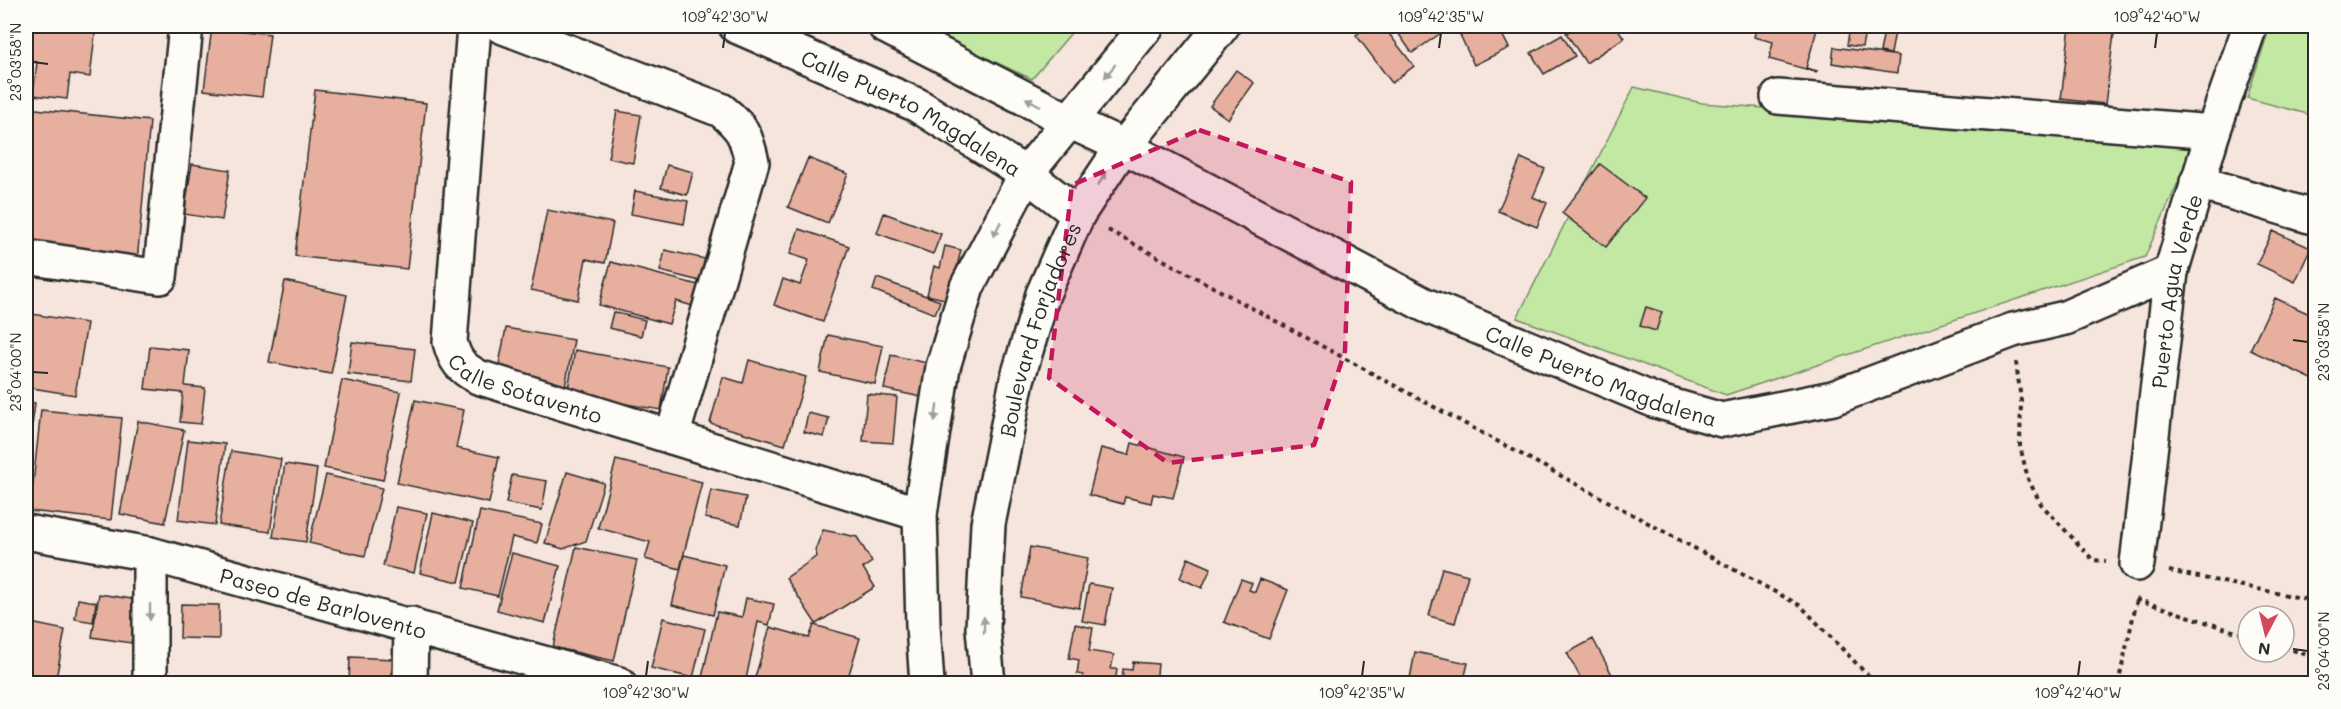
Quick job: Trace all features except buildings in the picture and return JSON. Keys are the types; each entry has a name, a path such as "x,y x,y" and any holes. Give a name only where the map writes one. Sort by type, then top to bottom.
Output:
{"street":[{"path":"26,257 160,277 186,26"},
{"name":"Calle Sotavento","path":"474,26 450,342 454,360 463,369 478,377 920,514"},
{"path":"501,26 721,110 735,122 747,138 752,162 672,437"},
{"name":"Calle Puerto Magdalena","path":"736,26 917,105 1026,174 1078,214"},
{"name":"Calle Puerto Magdalena","path":"885,26 1069,121 1123,146 1425,305 1656,401 1722,420 1833,398 2013,330 2065,318 2171,272"},
{"path":"927,684 920,514 943,367 968,287 1026,174 1147,26"},
{"name":"Boulevard Forjadores","path":"988,684 983,628 988,524 1017,380 1043,294 1078,214 1123,146 1222,26"},
{"name":"Puerto Agua Verde","path":"2133,578 2171,272 2213,132 2250,26"},
{"path":"1778,97 2213,132"},
{"path":"2197,182 2316,218"},
{"name":"Paseo de Barlovento","path":"26,532 150,554 411,624 620,684"},
{"path":"150,554 150,684"},
{"path":"410,684 411,624"}],"path":[{"path":"1078,214 1801,606 1876,684"},
{"path":"2021,400 2020,446 2028,479 2041,504 2102,568"},
{"path":"2093,560 2133,578 2316,601"},
{"path":"2118,684 2137,600 2133,578"},
{"path":"2137,600 2236,632"},
{"path":"2296,651 2316,658"}],"highlighted area":[{"path":"1199,130 1351,182 1345,351 1314,445 1168,463 1049,378 1072,185"}],"green space":[{"path":"917,26 1077,26 1032,79"},
{"path":"2270,26 2315,26 2315,116 2247,98"},
{"path":"1634,87 1702,103 2196,142 2145,257 1726,395 1517,318"}]}
